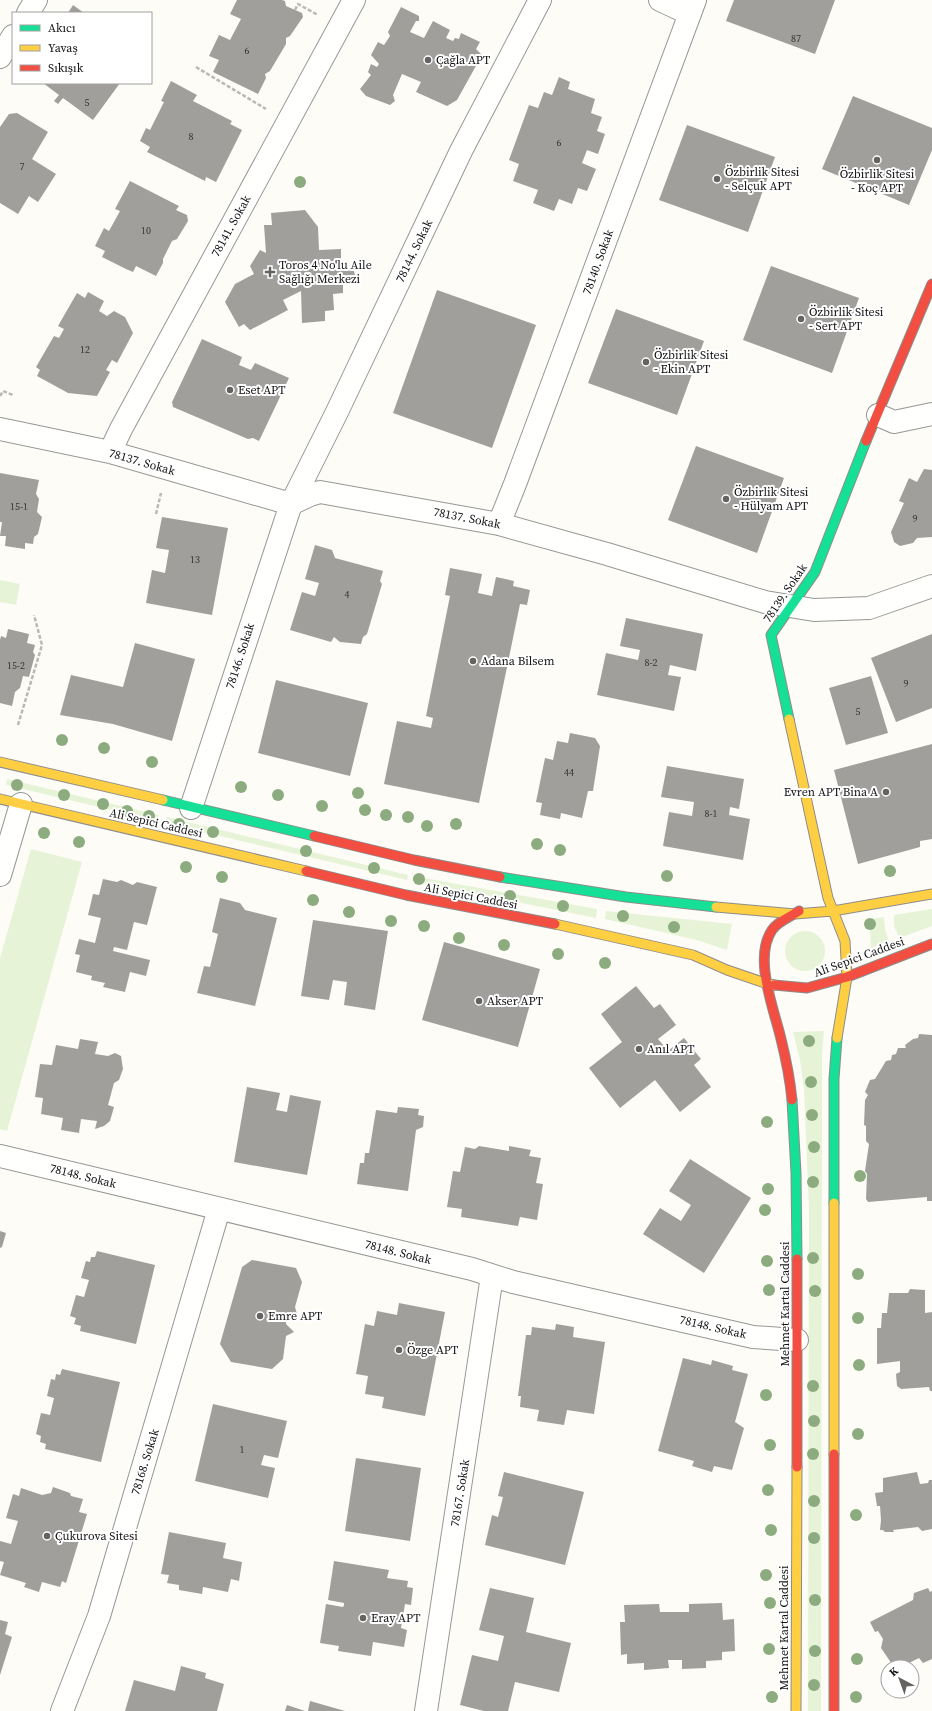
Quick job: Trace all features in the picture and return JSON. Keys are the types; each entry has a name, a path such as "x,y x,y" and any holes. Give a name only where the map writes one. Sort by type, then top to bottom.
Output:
{"main road":[{"name":"78139. Sokak","path":"833,911 828,898 771,635 815,572 862,450 932,284"},
{"name":"Ali Sepici Caddesi","path":"0,762 414,860 497,877 626,898 795,914 833,911 932,894"},
{"name":"Ali Sepici Caddesi","path":"10,801 406,895 599,933 631,942 693,955 727,970 768,984 807,988 847,977 932,944"},
{"path":"816,895 825,884"},
{"path":"795,914 806,905"},
{"path":"833,911 845,942 847,977 838,1025 834,1079 834,1711"},
{"name":"Mehmet Kartal Caddesi","path":"795,914 782,921 771,930 764,953 768,984 791,1090 793,1112 796,1211 797,1340 796,1711"}],"street":[{"path":"29,12 36,0"},
{"name":"78141. Sokak","path":"110,452 124,422 354,0"},
{"name":"78144. Sokak","path":"291,504 336,414 462,151 540,0"},
{"path":"660,0 692,7"},
{"name":"78140. Sokak","path":"499,524 692,7"},
{"path":"0,56 12,38"},
{"path":"878,415 894,422 932,414"},
{"name":"78137. Sokak","path":"0,428 110,452 291,504 320,492 499,524 607,554 765,602 814,610 869,608 932,586"},
{"name":"78146. Sokak","path":"191,808 291,504"},
{"path":"0,875 10,801"},
{"name":"78148. Sokak","path":"0,1156 513,1282 753,1337 797,1340"},
{"name":"78168. Sokak","path":"62,1711 99,1616 212,1237 219,1209"},
{"name":"78167. Sokak","path":"426,1711 492,1276"}],"path":[{"path":"295,10 298,4 324,18"},
{"path":"196,67 272,113"},
{"path":"0,396 3,390 12,395"},
{"path":"18,725 42,645 34,615"}],"green space":[{"path":"0,580 20,584 16,605 0,602"},
{"path":"7,779 159,815 158,821 6,785"},
{"path":"167,817 408,875 407,880 165,823"},
{"path":"31,849 82,862 7,1131 0,1129 0,958"},
{"path":"413,876 597,909 596,918 412,881"},
{"path":"932,909 932,926 899,938 894,926 894,915"},
{"path":"606,911 732,924 727,950 697,940 605,919"},
{"path":"884,917 885,929 889,942 871,948 870,931 866,920"},
{"path":"809,931 816,934 822,940 825,951 824,959 816,968 809,971 801,971 794,968 786,959 785,947 788,940 797,932"},
{"path":"824,1031 822,1054 821,1711 808,1711 809,1211 804,1089 800,1060 793,1032"}],"building":[{"path":"237,0 282,0 285,1 286,6 302,13 303,17 290,36 286,38 286,44 270,71 265,74 266,78 258,94 213,72 219,60 209,56 219,35 230,40 241,19 230,14"},
{"path":"734,0 835,0 815,54 726,21"},
{"path":"73,5 83,12 69,12"},
{"name":"Çağla APT","path":"401,7 419,16 419,21 416,21 410,32 424,38 433,21 450,30 446,38 453,41 455,38 459,39 461,33 480,42 476,49 482,55 457,100 447,106 416,92 421,82 402,74 393,95 395,101 390,105 366,96 360,89 371,75 368,72 371,64 377,67 379,64 371,55 378,42 384,45 390,36 388,32"},
{"path":"559,77 570,82 568,89 595,99 591,113 602,117 597,131 605,134 598,154 587,150 582,163 596,169 587,191 578,188 572,204 559,199 554,211 533,203 538,190 513,181 519,164 509,160 529,105 538,108 544,92 552,95"},
{"path":"171,81 197,95 193,101 232,121 230,124 242,130 216,182 206,177 205,181 147,152 150,147 140,141 146,128 150,130 164,102 161,101"},
{"path":"44,84 119,84 93,120 63,98 58,104 54,101 59,95"},
{"name":"Özbirlik Sitesi - Koç APT","path":"853,96 932,128 932,150 909,205 822,169"},
{"path":"17,113 48,132 32,159 56,174 38,202 29,196 18,214 0,203 0,127 9,114"},
{"name":"Özbirlik Sitesi - Selçuk APT","path":"687,125 775,157 748,232 659,200"},
{"path":"130,181 179,206 176,210 187,215 188,221 177,239 172,241 156,276 136,266 133,272 126,269 102,257 105,251 95,246 104,228 109,231 120,211 115,209"},
{"path":"305,210 318,227 319,250 341,249 341,269 353,268 355,275 343,276 343,293 333,294 334,310 325,311 325,321 302,323 301,291 283,300 288,310 250,330 244,324 239,327 225,302 235,284 254,274 250,266 260,250 266,253 264,225 272,225 271,213"},
{"name":"Özbirlik Sitesi - Sert APT","path":"771,266 859,298 832,373 743,340"},
{"path":"437,290 536,325 492,448 393,413"},
{"path":"88,292 104,301 99,311 107,316 114,311 125,317 133,333 117,363 112,360 106,370 110,372 97,396 68,393 37,376 40,370 36,367 54,336 59,338 64,329 58,326 77,293 85,298"},
{"name":"Özbirlik Sitesi - Ekin APT","path":"616,309 704,341 677,415 588,383"},
{"name":"Eset APT","path":"202,339 242,357 239,365 251,370 255,363 289,378 259,441 253,438 248,439 173,407 172,402"},
{"name":"Özbirlik Sitesi - Hülyam APT","path":"696,446 784,478 757,553 668,520"},
{"path":"924,469 932,470 932,537 917,538 913,543 900,546 894,542 891,532 904,503 899,501 909,478 917,482"},
{"path":"0,473 39,480 36,494 39,499 37,512 42,517 38,534 34,537 33,544 25,543 25,549 5,546 6,536 0,536 2,522 0,522"},
{"path":"162,517 228,528 212,615 146,603 152,570 165,573 169,550 156,548"},
{"path":"315,545 332,550 335,558 383,571 380,581 382,584 367,634 363,637 361,644 340,642 334,637 331,642 290,630 302,592 315,596 319,583 305,579"},
{"name":"Adana Bilsem","path":"450,568 482,574 478,593 492,596 496,577 514,581 513,586 530,590 527,605 520,604 479,803 384,784 397,721 431,728 433,718 426,716 450,596 445,595"},
{"path":"626,618 703,634 696,671 670,665 668,675 681,677 674,711 597,695 606,653 638,660 640,650 620,646"},
{"path":"8,629 29,634 27,643 35,645 33,652 35,655 29,677 23,676 20,688 15,692 12,706 0,703 0,640 1,636 6,638"},
{"path":"932,634 932,708 896,722 871,658"},
{"path":"135,643 195,659 172,741 113,724 60,715 71,675 123,687"},
{"path":"871,676 888,733 846,745 829,688"},
{"path":"276,680 368,703 350,776 258,753"},
{"path":"570,733 595,738 600,746 593,791 588,791 582,818 561,813 560,819 540,815 542,803 536,802 545,758 553,760 557,741 568,743"},
{"name":"Evren APT Bina A","path":"932,744 932,839 920,841 920,847 858,864 834,770"},
{"path":"667,766 744,779 739,809 730,807 729,815 750,819 743,860 663,846 669,812 692,816 694,802 661,797"},
{"path":"103,879 117,882 121,880 133,885 137,882 157,887 147,925 134,922 127,950 114,947 113,951 150,960 146,976 130,972 125,992 103,987 105,983 91,980 92,976 76,972 80,955 75,954 79,939 95,943 101,918 88,915 93,894 99,895"},
{"path":"220,898 240,903 245,910 277,918 255,1006 197,993 204,966 210,967 218,934 212,932"},
{"path":"313,920 388,931 375,1010 344,1005 347,982 333,980 329,1000 301,996"},
{"name":"Akser APT","path":"444,942 540,969 518,1047 422,1020"},
{"name":"Anıl APT","path":"636,986 654,1008 660,1004 676,1025 658,1039 668,1051 684,1038 701,1059 694,1065 711,1087 680,1112 655,1080 620,1108 589,1068 622,1042 601,1014"},
{"path":"919,1034 932,1035 932,1201 927,1201 927,1197 868,1202 866,1199 867,1174 865,1171 869,1144 866,1141 866,1126 864,1125 865,1100 868,1095 865,1092 870,1080 875,1079 886,1061 891,1060 892,1055 896,1054 898,1048 906,1048 905,1045 913,1039 918,1038"},
{"path":"80,1039 98,1042 95,1054 108,1056 115,1053 121,1056 123,1069 119,1080 114,1083 108,1105 114,1107 110,1121 104,1126 95,1129 97,1121 81,1119 79,1133 61,1130 63,1118 41,1114 43,1098 35,1097 40,1064 52,1065 56,1045 78,1049"},
{"path":"247,1087 280,1093 276,1110 287,1112 290,1095 321,1101 307,1175 234,1162"},
{"path":"398,1107 419,1109 418,1115 424,1116 423,1127 416,1130 408,1191 357,1184 360,1163 364,1163 365,1153 369,1153 376,1110 397,1113"},
{"path":"479,1146 509,1151 509,1146 531,1150 529,1156 541,1158 536,1183 543,1184 537,1220 520,1217 518,1226 461,1217 462,1209 447,1207 453,1171 460,1172 465,1147 475,1149"},
{"path":"690,1159 751,1198 704,1273 643,1234 660,1208 681,1221 691,1205 669,1191"},
{"path":"0,1231 6,1233 2,1247 0,1248"},
{"path":"97,1251 155,1265 136,1344 80,1331 81,1326 74,1324 76,1318 70,1316 76,1295 84,1297 89,1280 81,1278 86,1261 90,1262 91,1257 95,1257"},
{"name":"Emre APT","path":"252,1260 296,1268 302,1282 295,1307 297,1314 287,1318 286,1321 286,1324 294,1332 286,1336 283,1359 272,1369 231,1362 220,1344 242,1267"},
{"path":"910,1289 925,1290 925,1313 932,1312 932,1391 930,1391 929,1387 901,1389 897,1386 896,1374 900,1372 900,1361 877,1364 877,1328 881,1328 882,1313 887,1313 889,1293 908,1293"},
{"name":"Özge APT","path":"399,1303 445,1312 425,1416 382,1408 384,1397 365,1394 368,1376 356,1374 365,1324 374,1326 377,1311 397,1315"},
{"path":"556,1324 574,1327 573,1337 605,1342 594,1414 567,1410 564,1425 537,1421 539,1410 520,1407 521,1396 518,1396 526,1335 531,1335 532,1327 555,1330"},
{"path":"683,1358 711,1365 712,1360 733,1366 732,1370 748,1374 735,1422 744,1428 732,1470 714,1466 712,1472 692,1466 694,1461 658,1451"},
{"path":"62,1369 120,1382 101,1462 45,1449 46,1444 40,1442 41,1436 36,1434 41,1413 50,1415 54,1398 47,1396 51,1379 55,1380 56,1374 60,1375"},
{"path":"213,1404 287,1421 278,1458 264,1455 261,1465 275,1468 268,1498 195,1481"},
{"path":"356,1458 421,1468 410,1541 345,1531"},
{"path":"504,1472 584,1492 565,1565 485,1545 492,1515 498,1517 503,1497 498,1496"},
{"path":"917,1472 920,1484 928,1483 929,1480 932,1480 932,1529 922,1531 918,1527 893,1530 894,1532 885,1532 880,1530 880,1506 877,1506 875,1493 883,1492 883,1478"},
{"name":"Çukurova Sitesi","path":"53,1487 70,1493 71,1496 83,1499 79,1512 87,1514 66,1583 62,1581 60,1587 42,1582 39,1592 24,1587 26,1583 0,1575 4,1562 0,1561 0,1541 11,1544 18,1521 6,1518 13,1494 19,1496 21,1488 42,1495 51,1493"},
{"path":"169,1532 226,1543 223,1558 242,1562 239,1581 231,1579 228,1592 203,1587 202,1594 179,1590 179,1585 167,1583 169,1575 161,1574"},
{"name":"Eray APT","path":"334,1561 389,1570 387,1578 408,1581 407,1587 413,1588 411,1605 405,1604 401,1628 407,1630 404,1647 373,1642 371,1656 338,1651 339,1646 320,1643 326,1604 343,1607 344,1605 344,1603 328,1600"},
{"path":"490,1588 534,1598 526,1632 571,1643 559,1692 515,1682 508,1711 484,1711 460,1705 472,1655 498,1661 504,1636 479,1630"},
{"path":"928,1588 930,1592 932,1591 932,1659 923,1663 919,1658 889,1659 881,1648 883,1639 878,1631 875,1632 870,1622 913,1600 914,1593"},
{"path":"722,1603 723,1620 734,1619 735,1651 722,1652 722,1660 706,1661 706,1668 682,1669 682,1660 668,1660 669,1668 644,1670 644,1663 627,1664 627,1654 621,1655 620,1622 625,1622 624,1605 659,1604 660,1612 689,1612 689,1604"},
{"path":"0,1620 8,1622 5,1634 12,1637 0,1675"},
{"path":"181,1666 206,1673 205,1678 224,1684 217,1711 125,1711 134,1680 175,1691"},
{"path":"310,1701 345,1711 308,1711"},
{"path":"287,1705 305,1711 285,1711"}],"traffic: fast":[{"path":"789,719 771,635 815,572 866,441"},
{"path":"163,800 314,836"},
{"path":"500,877 626,897 716,907"},
{"path":"834,1203 834,1079 837,1038"},
{"path":"792,1100 796,1173 797,1259"}],"traffic: slow":[{"path":"789,719 828,898 845,941 847,977 837,1038"},
{"path":"0,762 163,800"},
{"path":"0,799 306,871"},
{"path":"716,907 795,914 833,911 932,894"},
{"path":"555,924 693,955 727,970 774,985"},
{"path":"834,1203 834,1454"},
{"path":"796,1711 797,1467"}],"traffic: jam":[{"path":"866,441 932,284"},
{"path":"314,836 414,860 500,877"},
{"path":"306,871 406,895 555,924"},
{"path":"792,1100 785,1054 767,984 764,955 767,941 772,930 781,922 799,911"},
{"path":"774,985 807,988 847,977 932,944"},
{"path":"797,1259 797,1467"},
{"path":"834,1454 834,1711"}],"place":[{"name":"Çağla APT","path":"428,60"},
{"name":"Özbirlik Sitesi - Koç APT","path":"877,160"},
{"name":"Özbirlik Sitesi - Selçuk APT","path":"717,179"},
{"name":"Toros 4 No'lu Aile Sağlığı Merkezi","path":"270,272"},
{"name":"Özbirlik Sitesi - Sert APT","path":"801,319"},
{"name":"Özbirlik Sitesi - Ekin APT","path":"646,362"},
{"name":"Eset APT","path":"230,390"},
{"name":"Özbirlik Sitesi - Hülyam APT","path":"726,499"},
{"name":"Adana Bilsem","path":"473,661"},
{"name":"Evren APT Bina A","path":"886,792"},
{"name":"Akser APT","path":"479,1001"},
{"name":"Anıl APT","path":"639,1049"},
{"name":"Emre APT","path":"260,1316"},
{"name":"Özge APT","path":"399,1350"},
{"name":"Çukurova Sitesi","path":"47,1536"},
{"name":"Eray APT","path":"363,1618"}]}
